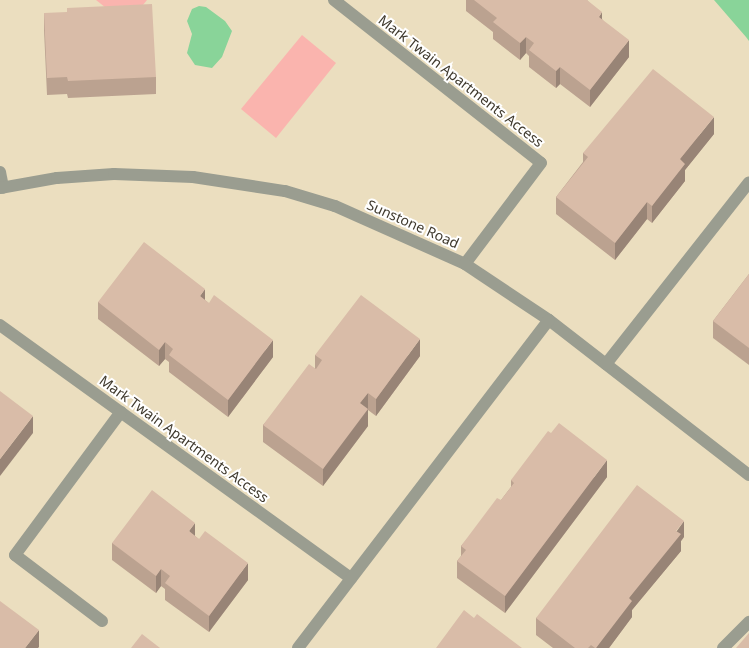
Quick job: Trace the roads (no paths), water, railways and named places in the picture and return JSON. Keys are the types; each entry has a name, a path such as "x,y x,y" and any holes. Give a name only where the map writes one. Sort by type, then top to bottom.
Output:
{"street":[{"name":"Mark Twain Apartments Access","path":"334,0 541,163 465,264"},
{"path":"0,172 2,188"},
{"name":"Sunstone Road","path":"2,188 57,178 114,174 193,177 285,191 335,206 465,264 549,320 749,475"},
{"path":"606,364 749,182"},
{"path":"298,648 549,320"},
{"name":"Mark Twain Apartments Access","path":"0,325 351,578"},
{"path":"102,621 15,555 121,412"},
{"path":"723,648 749,622"}]}
